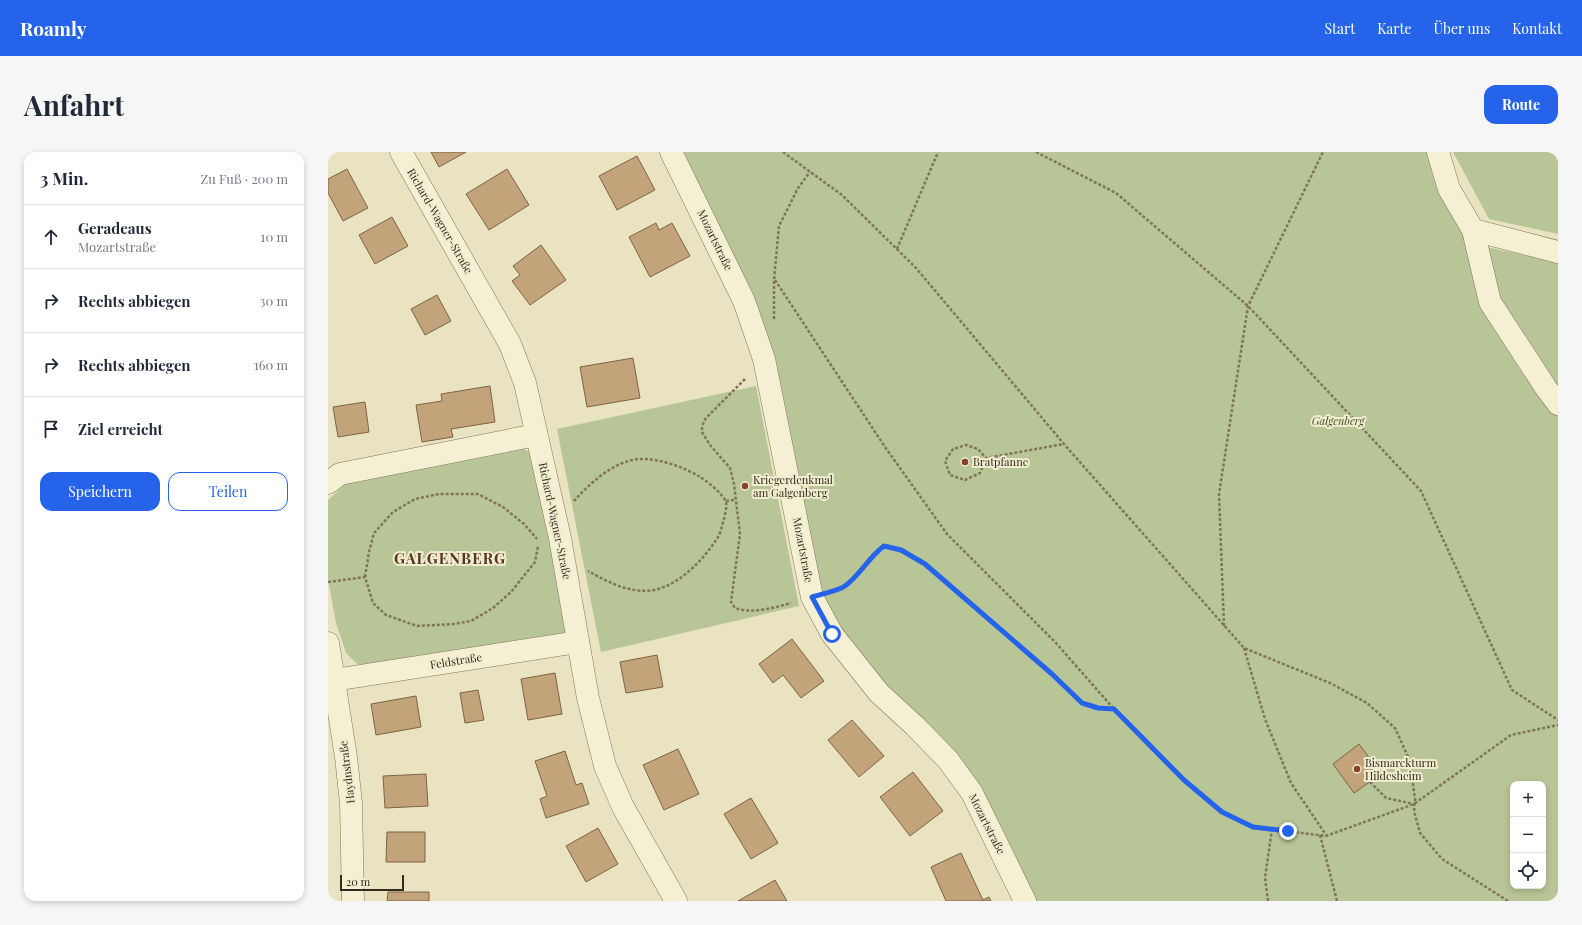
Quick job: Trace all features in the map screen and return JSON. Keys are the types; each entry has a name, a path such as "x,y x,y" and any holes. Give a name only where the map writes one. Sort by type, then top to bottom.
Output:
{"street":[{"name":"Richard-Wagner-Straße","path":"401,152 510,344 525,383 557,523 588,698 605,766 623,807 676,901"},
{"name":"Mozartstraße","path":"672,152 744,301 764,359 812,597 832,634 879,693 915,726 942,754 972,793 1025,901"},
{"path":"1438,152 1449,189 1473,230 1490,302 1558,404"},
{"path":"1473,230 1558,252"},
{"path":"328,483 340,474 536,435"},
{"name":"Feldstraße","path":"334,680 578,642"},
{"name":"Haydnstraße","path":"328,643 351,803 353,901"}],"path":[{"path":"783,152 842,195 896,250 916,268 1064,444 1244,648 1330,683 1368,703 1395,728 1410,761 1415,799 1414,811 1420,833 1442,859 1508,901"},
{"path":"896,250 938,152"},
{"path":"1036,152 1116,193 1248,306 1421,491 1512,690 1558,720"},
{"path":"1224,626 1219,494 1248,306 1323,152"},
{"path":"773,325 774,280 779,226 798,188 810,172"},
{"path":"774,280 885,447 948,534 1056,643 1114,709 1184,780 1222,812 1253,827 1326,836 1414,804 1511,735 1558,725"},
{"path":"764,359 706,418 702,426 702,432 710,445 730,468 734,484 740,534 731,602 734,608 744,611 774,608 844,587 866,564 873,554 884,546 901,550 931,569 1052,674 1082,703 1098,708 1114,709"},
{"path":"986,458 1064,444"},
{"path":"966,445 978,449 986,458 980,473 965,480 950,475 945,461 953,449 966,445"},
{"path":"557,523 586,487 607,472 623,464 639,459 664,462 685,468 708,482 726,501 726,512 719,535 701,560 678,580 654,590 630,590 607,582 563,557"},
{"path":"439,494 478,494 503,507 524,524 539,541 535,562 511,592 493,608 471,621 454,624 417,626 386,615 373,603 365,577 374,533 393,512 415,499 439,494"},
{"path":"726,501 735,500"},
{"path":"328,582 365,577"},
{"path":"1244,648 1265,719 1291,783 1326,836"},
{"path":"1370,782 1386,798 1414,804"},
{"path":"1268,901 1265,878 1272,829"},
{"path":"1320,835 1337,901"}],"green space":[{"name":"Galgenberg","path":"671,152 1431,152 1467,243 1558,262 1558,901 1025,901 972,793 832,634 764,359"},
{"path":"1453,152 1558,152 1558,234 1489,219"},
{"path":"756,386 799,606 601,652 557,429"},
{"path":"508,448 524,449 536,456 569,622 564,634 372,669 357,664 346,653 336,623 328,579 328,500 348,482"}],"building":[{"path":"431,152 466,152 439,167"},
{"path":"637,156 655,190 617,210 599,176"},
{"path":"347,169 368,208 343,221 328,193 328,179"},
{"path":"507,169 529,205 489,230 466,194"},
{"path":"392,217 408,246 375,264 359,235"},
{"path":"656,223 659,230 672,223 690,256 650,277 629,237"},
{"path":"541,245 566,280 530,305 512,281 520,275 513,266"},
{"path":"437,295 451,321 425,335 411,309"},
{"path":"633,358 640,398 587,407 580,367"},
{"path":"490,386 495,422 451,429 453,437 422,442 416,405 442,401 441,394"},
{"path":"365,402 369,432 338,437 333,407"},
{"path":"792,639 824,681 801,698 783,675 773,683 759,664"},
{"path":"657,655 663,687 626,693 620,662"},
{"path":"555,673 562,714 528,720 521,679"},
{"path":"478,690 484,720 465,723 460,693"},
{"path":"416,696 421,727 376,735 371,704"},
{"path":"852,720 884,756 859,777 828,740"},
{"name":"Bismarckturm Hildesheim","path":"1359,744 1381,774 1354,793 1333,764"},
{"path":"678,749 699,794 664,810 643,765"},
{"path":"565,751 576,785 582,783 589,804 546,818 540,799 547,796 535,761"},
{"path":"913,772 943,811 910,836 880,797"},
{"path":"426,774 428,806 385,808 383,776"},
{"path":"751,798 778,843 751,859 724,814"},
{"path":"598,828 618,864 586,882 566,846"},
{"path":"387,832 425,832 425,862 386,862"},
{"path":"961,853 983,900 989,897 991,901 946,901 931,867"},
{"path":"775,880 787,901 738,901"},
{"path":"388,892 429,892 429,901 387,901"}],"place":[{"name":"Bratpfanne","path":"965,462"},
{"name":"Kriegerdenkmal am Galgenberg","path":"745,486"},
{"name":"Bismarckturm Hildesheim","path":"1357,769"}],"district":[{"name":"GALGENBERG","path":"450,559"}],"route":[{"path":"832,634 812,597 844,587 866,564 873,554 884,546 901,550 925,564 1052,674 1082,703 1098,708 1114,709 1184,780 1222,812 1253,827 1288,831"}]}
